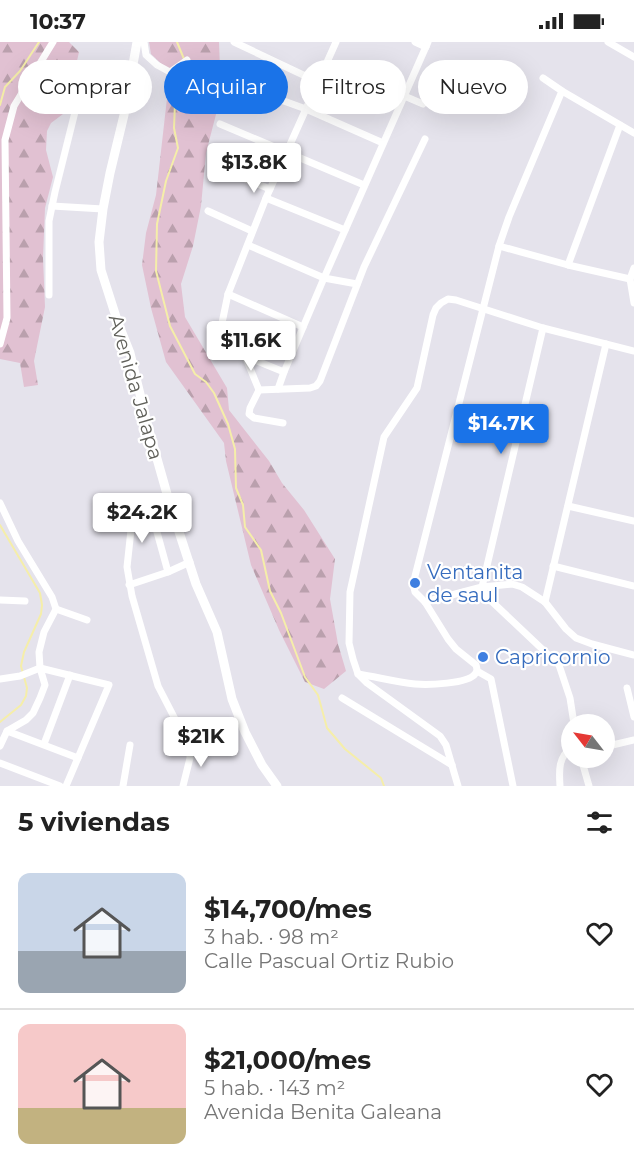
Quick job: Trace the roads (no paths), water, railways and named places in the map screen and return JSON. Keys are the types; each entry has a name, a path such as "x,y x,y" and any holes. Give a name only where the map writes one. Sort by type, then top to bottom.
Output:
{"street":[{"path":"0,344 7,318 5,140 14,106 53,42"},
{"name":"Avenida Jalapa","path":"137,42 103,209 99,242 101,270 130,353 163,480 199,590 217,632 232,699 262,765 277,786"},
{"path":"144,42 146,55 164,69"},
{"path":"234,42 300,73"},
{"path":"328,60 335,42"},
{"path":"406,91 427,44 415,42"},
{"path":"608,42 634,57"},
{"path":"543,78 634,133"},
{"path":"358,674 427,684 460,681 474,676 477,671 476,665 456,649 448,639 425,602 415,592 413,584 499,246 508,217 562,91"},
{"path":"49,295 49,221 75,114"},
{"path":"284,372 230,348 224,342 222,323 228,294 252,231 304,114"},
{"path":"318,114 383,142"},
{"path":"278,389 396,114"},
{"path":"220,124 364,186"},
{"path":"568,265 620,125"},
{"path":"259,390 310,388 316,386 320,381 364,267 425,140"},
{"path":"218,168 270,189"},
{"path":"266,198 345,230"},
{"path":"52,206 103,209"},
{"path":"208,211 252,231"},
{"path":"248,244 324,278 357,284"},
{"path":"499,246 630,279"},
{"path":"634,268 630,279 634,303"},
{"path":"228,294 303,327"},
{"path":"458,786 446,745 440,736 374,689 358,674 349,643 350,592 384,437 417,388 434,315 441,303 448,299 543,328 634,351"},
{"path":"543,328 482,587 486,596 559,665 570,698 572,714"},
{"path":"545,602 606,344"},
{"path":"245,356 259,390 249,414 254,418 283,423"},
{"path":"0,503 23,549 52,597 56,609 44,632 39,651 39,668 45,685 33,713 7,731 0,746"},
{"path":"168,572 149,503 126,508 131,530 127,567 129,585 158,686 190,748 190,758 183,786"},
{"path":"568,506 634,522"},
{"path":"129,585 190,562"},
{"path":"553,566 634,586"},
{"path":"425,602 482,587 512,584 522,586 545,602 576,638 634,655"},
{"path":"0,600 26,601"},
{"path":"56,609 87,620"},
{"path":"0,680 20,676 39,668 110,685 66,786"},
{"path":"477,671 491,679 513,786"},
{"path":"44,744 70,675"},
{"path":"627,688 634,717"},
{"path":"342,698 452,765"},
{"path":"7,731 78,758"},
{"path":"615,744 634,740"},
{"path":"123,786 130,745"},
{"path":"560,786 561,761"},
{"path":"0,763 60,786"},
{"path":"584,768 589,786"},
{"path":"185,778 190,786"}],"waterway":[{"path":"0,105 5,87 20,71 39,42"},
{"path":"177,42 184,59"},
{"path":"175,114 174,128 178,148 166,181 157,224 156,271 170,326 195,374 206,382 214,393 228,424 235,449 236,488 243,505 245,527 261,550 270,591 281,613 305,677 318,695 327,728 345,749 381,778 384,786"},
{"path":"0,525 40,593 42,605 41,614 24,652 21,666 27,688 26,696 21,705 0,722"}],"place":[{"name":"Ventanita de saul","path":"415,583"},
{"name":"Capricornio","path":"483,657"}]}
